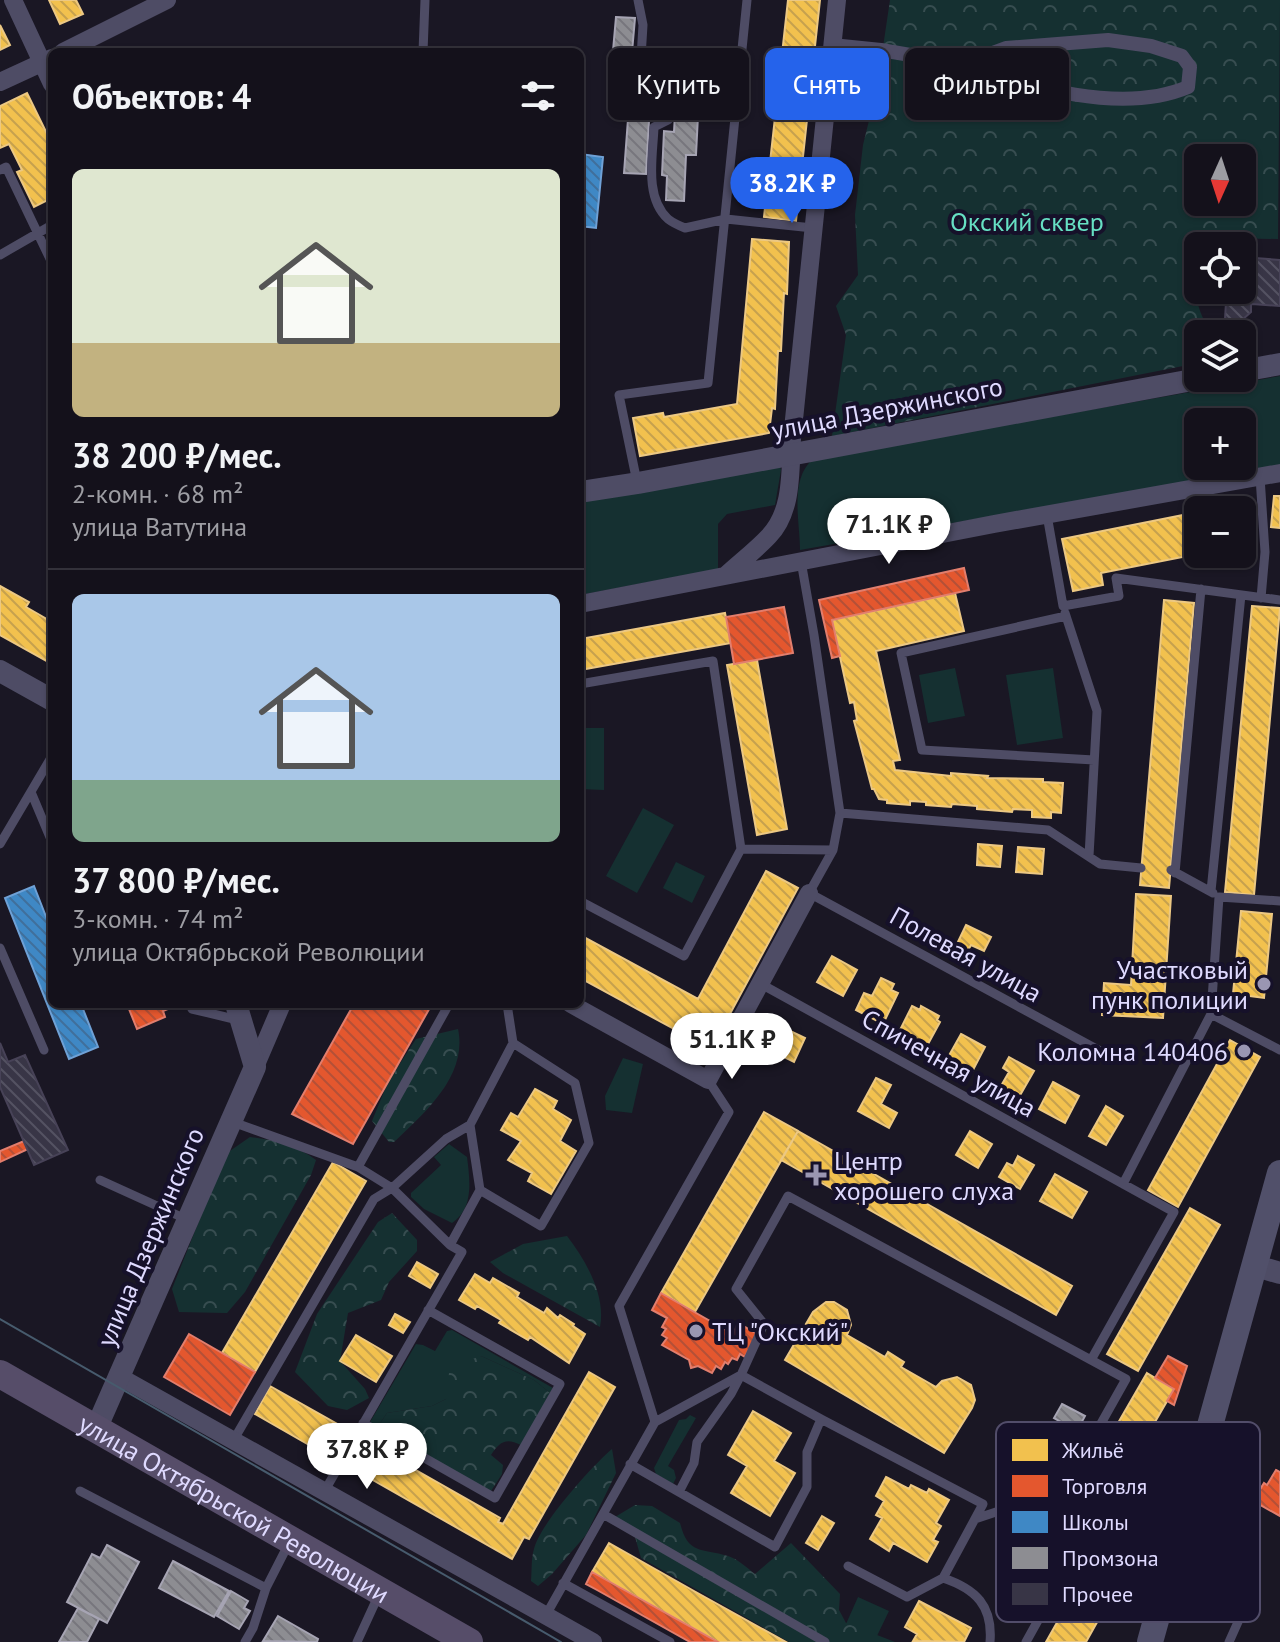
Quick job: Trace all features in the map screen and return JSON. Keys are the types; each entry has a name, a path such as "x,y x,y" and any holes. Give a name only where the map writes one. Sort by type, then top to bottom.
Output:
{"main road":[{"path":"1218,1422 1268,1269 1280,1173"},
{"name":"улица Октябрьской Революции","path":"0,1374 469,1642"},
{"path":"1150,1642 1156,1622"}],"street":[{"path":"0,82 47,60 13,0"},
{"path":"71,48 167,0"},
{"path":"723,577 771,534 781,516 790,487 837,0"},
{"path":"1108,40 1151,46 1182,56 1190,67 1188,87 1169,95 1129,98 1047,91 963,64 1006,48 1108,40"},
{"path":"832,45 905,54"},
{"path":"1256,368 1280,364"},
{"name":"улица Дзержинского","path":"584,491 1184,382"},
{"path":"584,603 1280,473"},
{"path":"0,671 48,698"},
{"path":"578,1008 708,1080 809,893"},
{"name":"улица Дзержинского","path":"96,1429 280,1008"},
{"path":"237,1012 255,1067"},
{"path":"120,1377 593,1642"}],"lane":[{"path":"423,48 425,0"},
{"path":"638,0 643,25 642,48"},
{"path":"638,483 619,395 708,383 747,0"},
{"path":"668,120 654,127 652,177 655,200 668,219 685,228 726,219 813,228"},
{"path":"0,170 6,167 48,254"},
{"path":"0,255 48,227"},
{"path":"1260,477 1265,552 1261,598"},
{"path":"1047,515 1065,611 1097,711 1089,856"},
{"path":"801,561 840,813 833,850 809,893"},
{"path":"1094,760 922,750 901,653 1119,596 1116,578 1280,600"},
{"path":"1201,589 1173,872 1215,894 1280,901"},
{"path":"1119,1182 1211,1014 1215,894 1241,595"},
{"path":"584,683 713,661 741,849 684,956 584,903"},
{"path":"0,844 48,763"},
{"path":"31,792 48,832"},
{"path":"840,813 1048,830 1100,864 1141,868"},
{"path":"741,849 833,850"},
{"name":"Полевая улица","path":"809,893 1102,1052"},
{"path":"0,948 44,1050"},
{"name":"Спичечная улица","path":"761,984 1174,1212 1091,1360"},
{"path":"192,1008 237,1012"},
{"path":"358,1167 447,1008"},
{"path":"233,1441 374,1199 392,1188 446,1139 470,1125 513,1043 508,1008"},
{"path":"1211,1014 1280,1050"},
{"path":"480,1190 541,1226 589,1143 575,1083 513,1043"},
{"path":"655,1422 619,1306 729,1112 708,1080"},
{"path":"230,1121 358,1167 392,1188 450,1245 462,1252 324,1492"},
{"path":"450,1245 480,1190 470,1125"},
{"path":"100,1180 188,1220"},
{"path":"679,1492 694,1463 697,1442 741,1375 764,1324 736,1289 788,1196 1126,1379 1102,1422"},
{"path":"363,1423 495,1498 560,1384 428,1310"},
{"path":"546,1615 655,1422 741,1375"},
{"path":"741,1375 983,1504 943,1578 907,1597 848,1566"},
{"path":"630,1464 775,1547 807,1487 807,1452 821,1419"},
{"path":"80,1491 266,1588"},
{"path":"975,1519 996,1512"},
{"path":"603,1514 825,1642"},
{"path":"245,1642 266,1588 290,1540"},
{"path":"943,1578 977,1595 989,1612 990,1642"},
{"path":"563,1583 670,1642"},
{"path":"357,1642 380,1592"},
{"path":"1026,1642 1037,1622"},
{"path":"1229,1642 1238,1622"}],"green space":[{"name":"Окский сквер","path":"890,0 1280,0 1278,239 1256,239 1256,232 1184,232 1184,304 1198,304 1204,320 1184,320 1184,366 832,436 846,335 836,306 858,275 855,215 869,120 889,120 889,48 883,48"},
{"path":"1280,376 1280,465 1256,469 1256,408 1184,408 1184,480 1195,480 800,550 798,489 813,459 1190,392 1256,392 1256,380"},
{"path":"779,463 781,470 775,505 727,514 718,524 718,569 584,594 584,499"},
{"path":"955,668 965,716 928,723 919,675"},
{"path":"1053,668 1063,738 1017,745 1006,675"},
{"path":"584,728 604,728 604,790 584,789"},
{"path":"643,808 674,825 637,893 606,876"},
{"path":"676,862 705,876 692,903 663,888"},
{"path":"458,1029 459,1046 450,1078 418,1119 394,1142 389,1142 372,1121 388,1082 416,1039"},
{"path":"623,1058 643,1064 632,1113 606,1110 605,1096"},
{"path":"250,1137 301,1150 316,1160 311,1175 245,1292 227,1313 179,1312 172,1289 195,1231 227,1153"},
{"path":"449,1144 467,1157 469,1184 464,1210 452,1223 424,1209 411,1197 411,1193 441,1165 434,1157"},
{"path":"392,1213 417,1240 417,1251 389,1282 381,1300 348,1313 340,1361 365,1389 369,1398 347,1410 328,1406 295,1372 317,1314 378,1222"},
{"path":"567,1236 593,1279 600,1303 600,1327 503,1273 490,1262 523,1244"},
{"path":"452,1330 553,1388 550,1393 534,1380 481,1356 446,1399 432,1406 387,1413 377,1428 370,1422 416,1344 435,1351 447,1331"},
{"path":"481,1356 534,1380 550,1393 521,1445 503,1442 491,1455 503,1465 502,1474 491,1491 377,1428 387,1413 432,1406 446,1399 449,1373"},
{"path":"690,1415 696,1418 668,1466 674,1470 676,1478 673,1484 656,1474 654,1468 679,1420"},
{"path":"612,1449 616,1473 586,1535 538,1586 531,1581 533,1553 538,1538 567,1496"},
{"path":"635,1505 652,1506 680,1523 687,1541 692,1545 732,1557 755,1574 791,1543 840,1594 839,1610 846,1623 895,1642 789,1642 641,1558 635,1537 615,1517"},
{"path":"858,1597 889,1611 876,1638 846,1624"}],"building: Жильё":[{"path":"49,0 76,0 83,14 60,24"},
{"path":"788,0 820,0 815,48 783,48"},
{"path":"0,25 10,45 0,50"},
{"path":"27,93 48,136 48,200 34,207 17,172 22,170 9,144 0,148 0,106"},
{"path":"775,120 807,120 796,221 764,217"},
{"path":"752,239 789,242 775,409 772,408 769,433 640,456 633,418 663,413 664,417 737,404"},
{"path":"1274,496 1280,496 1280,528 1271,527"},
{"path":"1184,515 1184,557 1101,573 1103,585 1073,591 1062,539"},
{"path":"0,586 29,602 26,607 48,620 48,662 0,635"},
{"path":"955,593 964,631 876,651 900,760 893,761 895,770 951,776 951,773 987,778 1043,779 1043,782 1063,783 1061,813 1051,812 1051,818 1032,817 1032,810 1013,809 1012,812 910,801 910,805 887,803 887,800 879,799 872,789 854,721 857,720 854,702 850,703 832,620"},
{"path":"1164,600 1194,603 1169,888 1140,885"},
{"path":"1252,606 1280,608 1254,895 1225,892"},
{"path":"725,613 731,643 584,669 584,638"},
{"path":"757,660 787,829 757,835 727,665"},
{"path":"978,844 1002,846 1000,867 977,865"},
{"path":"1018,847 1044,849 1042,874 1016,872"},
{"path":"766,871 798,888 711,1049 584,980 584,937 698,999"},
{"path":"1136,894 1171,896 1163,1018 1102,1015 1104,983 1131,985"},
{"path":"1241,911 1272,914 1264,998 1233,994"},
{"path":"966,925 991,937 984,951 971,945 965,956 954,950"},
{"path":"832,956 857,970 843,996 817,982"},
{"path":"881,978 894,984 891,990 898,993 883,1024 856,1010 864,993 872,996"},
{"path":"912,1006 920,1010 921,1006 939,1016 937,1020 940,1022 927,1046 899,1032"},
{"path":"788,1030 805,1038 794,1062 776,1053"},
{"path":"961,1034 985,1047 972,1072 947,1059"},
{"path":"1230,1040 1260,1057 1178,1207 1148,1190"},
{"path":"1009,1057 1034,1071 1019,1097 1001,1086 1009,1072 1003,1068"},
{"path":"876,1078 891,1085 881,1104 897,1113 889,1128 858,1111"},
{"path":"1053,1082 1079,1096 1065,1123 1039,1109"},
{"path":"535,1089 557,1101 553,1109 571,1120 560,1141 576,1151 551,1194 528,1181 532,1173 508,1160 521,1141 501,1130 511,1113 518,1117"},
{"path":"1106,1106 1123,1116 1106,1145 1089,1136"},
{"path":"764,1112 798,1131 695,1312 661,1293"},
{"path":"798,1131 1072,1286 1056,1315 781,1160"},
{"path":"970,1131 992,1144 978,1168 956,1155"},
{"path":"1018,1156 1034,1165 1020,1189 999,1177 1007,1163 1013,1166"},
{"path":"333,1162 366,1181 255,1372 222,1353"},
{"path":"1055,1174 1087,1192 1072,1218 1040,1201"},
{"path":"1190,1208 1220,1225 1138,1371 1107,1354"},
{"path":"417,1262 438,1274 430,1288 409,1276"},
{"path":"475,1274 490,1283 493,1278 519,1293 517,1297 544,1313 547,1308 558,1318 560,1315 585,1334 569,1363 530,1337 528,1340 499,1323 501,1320 477,1306 475,1309 459,1300"},
{"path":"826,1302 834,1302 847,1310 851,1325 847,1335 885,1357 888,1352 904,1362 901,1367 936,1387 942,1381 957,1377 971,1385 975,1400 972,1408 944,1453 785,1360 813,1312"},
{"path":"395,1314 410,1322 403,1333 389,1325"},
{"path":"356,1335 392,1356 376,1382 340,1361"},
{"path":"589,1372 615,1387 529,1539 524,1537 512,1559 348,1466 363,1440 500,1518 498,1522 503,1524"},
{"path":"1147,1373 1174,1389 1155,1422 1119,1422"},
{"path":"270,1386 346,1429 330,1457 255,1414"},
{"path":"753,1411 791,1433 774,1461 795,1473 770,1516 731,1493 747,1466 728,1455"},
{"path":"886,1477 909,1489 911,1485 927,1493 929,1489 949,1500 936,1523 941,1526 933,1540 938,1542 927,1562 893,1543 889,1551 870,1539 882,1518 876,1515 884,1501 876,1496"},
{"path":"822,1516 834,1523 818,1550 806,1543"},
{"path":"609,1543 786,1642 718,1642 592,1572"},
{"path":"919,1601 971,1628 964,1642 913,1641 917,1634 905,1627"},
{"path":"1057,1622 1097,1622 1086,1642 1046,1642"}],"building: Торговля":[{"path":"964,568 969,590 832,620 840,656 832,658 819,600"},
{"path":"784,607 793,653 734,664 726,617"},
{"path":"129,1008 170,1008 163,1011 165,1017 137,1029"},
{"path":"352,1008 430,1008 353,1144 292,1114"},
{"path":"24,1141 28,1149 0,1162 0,1151"},
{"name":"ТЦ \"Окский\"","path":"661,1293 733,1334 738,1323 757,1334 745,1357 740,1354 737,1360 732,1358 728,1364 725,1362 721,1369 716,1366 712,1373 698,1366 691,1368 689,1360 662,1345 667,1338 662,1335 666,1329 662,1327 667,1318 652,1310"},
{"path":"189,1334 255,1372 230,1415 164,1377"},
{"path":"1168,1356 1187,1366 1174,1405 1167,1401 1174,1389 1155,1378"},
{"path":"1276,1470 1280,1472 1280,1516 1260,1505 1260,1490 1264,1483 1267,1485"},
{"path":"592,1572 718,1642 690,1642 586,1584"}],"building: Школы":[{"path":"584,155 603,157 596,228 584,226"},
{"path":"34,886 48,922 48,1006 5,898"},
{"path":"49,1008 83,1008 98,1047 69,1059"}],"building: Промзона":[{"path":"616,17 635,18 632,48 613,48"},
{"path":"628,120 649,121 646,174 624,173"},
{"path":"675,120 698,120 696,155 686,155 684,201 666,200 667,176 662,175 664,131 674,132"},
{"path":"1062,1404 1085,1416 1082,1422 1061,1422 1054,1418"},
{"path":"107,1545 139,1562 107,1623 67,1602 92,1554 100,1558"},
{"path":"173,1561 229,1591 214,1617 159,1588"},
{"path":"231,1591 248,1601 244,1608 250,1611 239,1629 217,1616"},
{"path":"78,1608 99,1619 87,1642 59,1642"},
{"path":"278,1616 318,1639 317,1642 263,1641"}],"building: Прочее":[{"path":"1256,258 1280,260 1280,306 1253,304 1256,304"},
{"path":"1226,304 1251,304 1251,312 1242,320 1225,319"},
{"path":"0,1043 8,1062 25,1055 68,1150 34,1165 0,1087"}],"tram line":[{"path":"0,1319 561,1642"}],"place":[{"name":"Участковый пунк полиции","path":"1264,984"},
{"name":"Коломна 140406","path":"1244,1051"},
{"name":"Центр хорошего слуха","path":"816,1175"},
{"name":"ТЦ \"Окский\"","path":"696,1331"}]}
